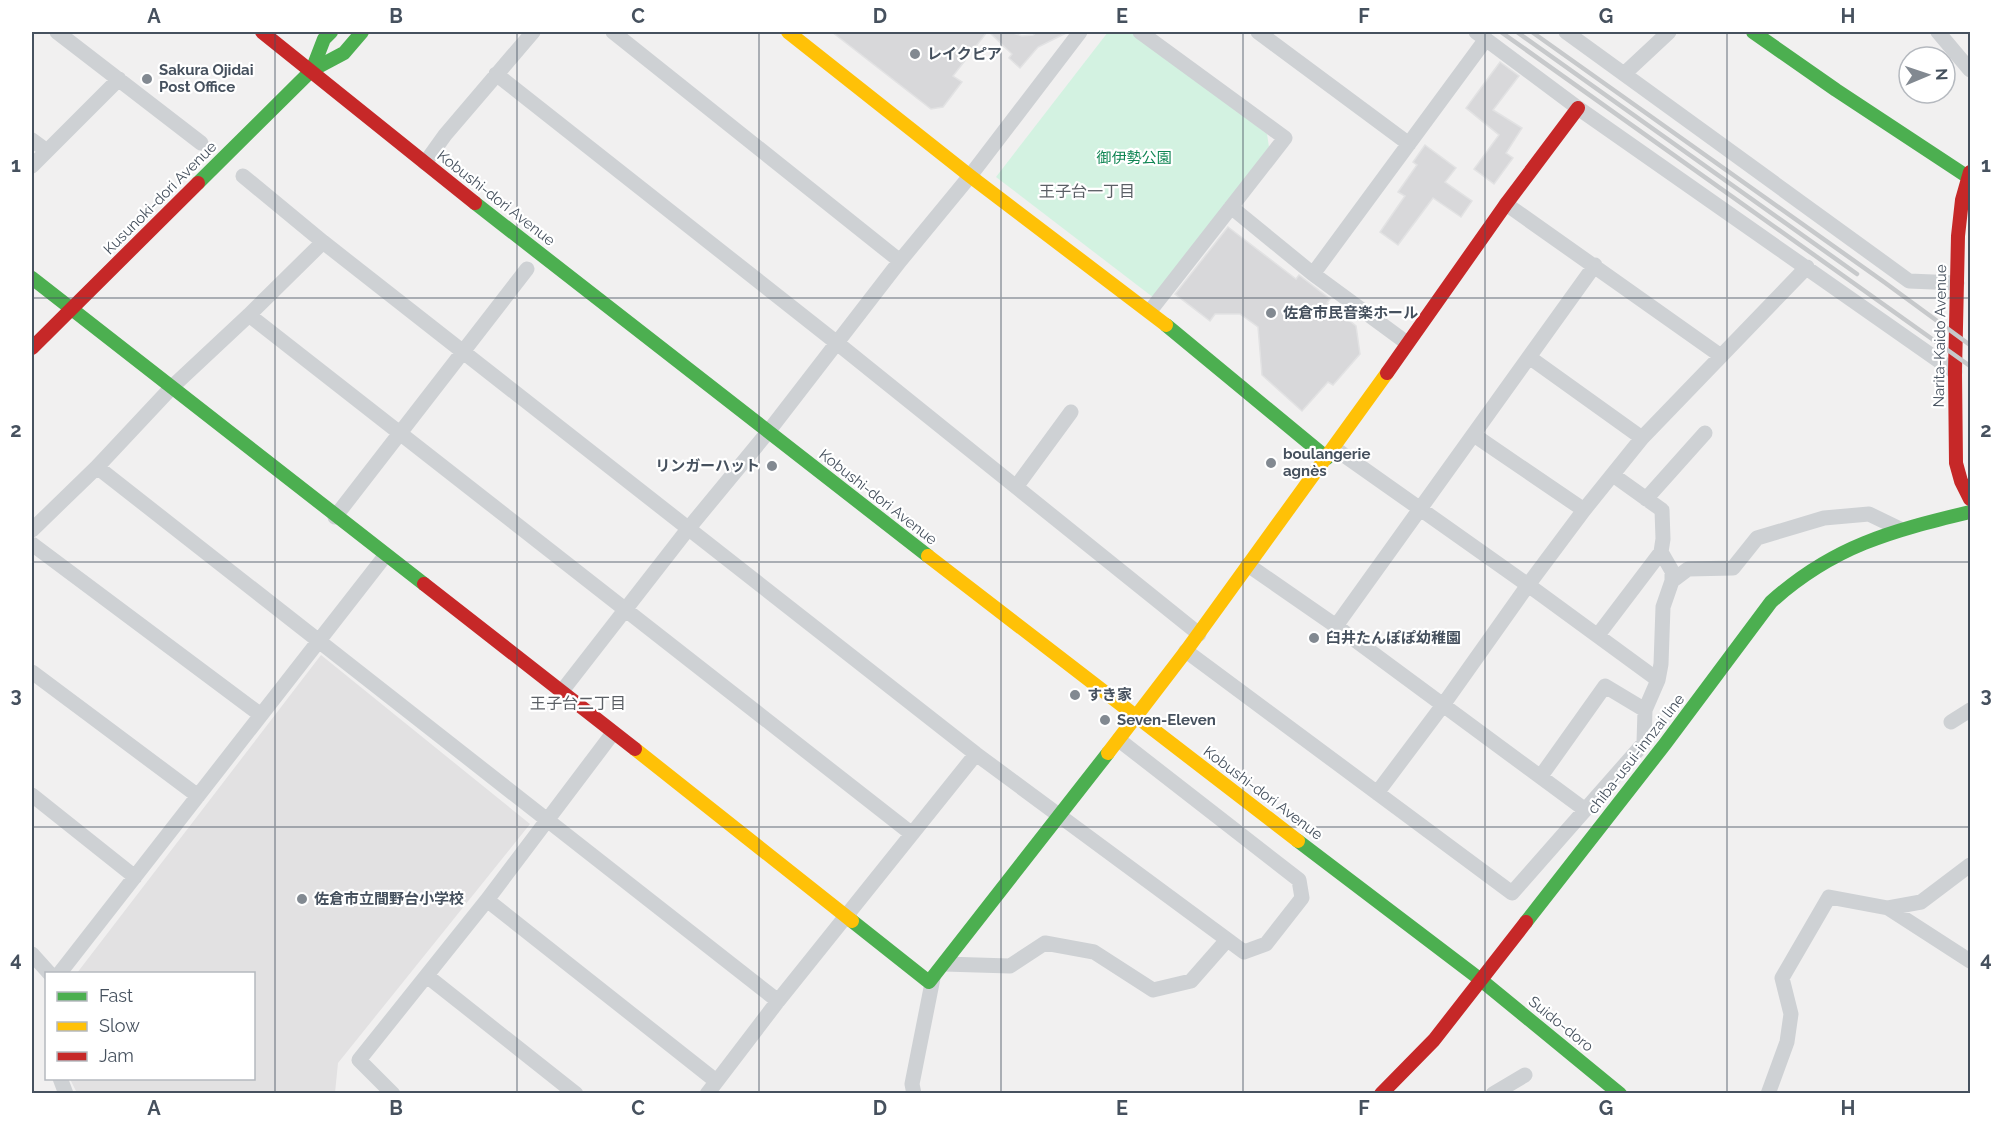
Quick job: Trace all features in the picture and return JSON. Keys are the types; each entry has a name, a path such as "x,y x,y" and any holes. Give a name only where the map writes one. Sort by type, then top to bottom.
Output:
{"main road":[{"name":"Kobushi-dori Avenue","path":"262,32 768,432 1481,980"},
{"name":"Kusunoki-dori Avenue","path":"312,70 324,39 331,32"},
{"name":"Kusunoki-dori Avenue","path":"32,348 312,70 344,53 362,32"},
{"path":"788,32 970,176 1150,311 1331,453"},
{"path":"1753,32 1836,90 1969,175"},
{"path":"32,278 385,556 562,691 929,982 1199,634 1331,453 1506,204 1578,108"},
{"name":"Narita-Kaido Avenue","path":"1969,175 1962,201 1958,236 1955,372 1956,463 1961,481 1971,499"},
{"name":"chiba-usui-innzai line","path":"1381,1094 1431,1046 1665,744 1771,602 1785,588 1851,546 1900,529 1971,512"},
{"name":"Suido-doro","path":"1481,980 1620,1094"}],"street":[{"path":"57,32 201,144"},
{"path":"425,163 445,135 533,32"},
{"path":"613,32 900,261"},
{"path":"562,691 688,529 768,432 900,261 970,176 1080,32"},
{"path":"1140,32 1285,138 1150,311"},
{"path":"1258,32 1408,144"},
{"path":"1566,32 1909,280 1957,283"},
{"path":"1624,74 1669,32"},
{"path":"1938,32 1971,70"},
{"path":"1313,274 1408,144 1481,35 1578,108 1955,372"},
{"path":"496,74 837,343 1199,634"},
{"path":"32,166 119,79"},
{"path":"32,140 46,151"},
{"path":"243,176 323,242 688,529 1059,817 1244,952 1266,944 1302,898 1299,880 1119,740"},
{"path":"1506,204 1721,356"},
{"path":"1231,207 1313,274 1407,343"},
{"path":"32,530 97,467 172,387 323,242"},
{"path":"1336,626 1595,266"},
{"path":"1377,793 1528,585 1642,438 1807,267"},
{"path":"335,517 527,269"},
{"path":"249,315 912,834"},
{"path":"1529,357 1642,438"},
{"path":"1016,487 1071,412"},
{"path":"1646,499 1705,433"},
{"path":"1474,435 1584,510"},
{"path":"1331,453 1422,508 1658,680"},
{"path":"97,467 778,1001"},
{"path":"1598,635 1661,552 1664,539 1662,510 1613,475"},
{"path":"1672,581 1688,569 1733,568 1757,538 1824,518 1869,514 1900,529"},
{"path":"32,544 261,715"},
{"path":"1186,651 1512,893 1644,743 1646,710 1658,680 1664,607 1672,581 1672,571 1661,552"},
{"path":"61,972 385,556"},
{"path":"1248,565 1336,626 1584,809"},
{"path":"32,672 198,796"},
{"path":"1540,776 1605,686 1646,710"},
{"path":"1951,722 1971,710"},
{"path":"393,1094 360,1060 487,900 613,733"},
{"path":"487,900 711,1087 976,754"},
{"path":"32,795 135,877"},
{"path":"1768,1094 1787,1042 1791,1014 1782,978 1829,897 1888,908 1922,902 1971,865"},
{"path":"1888,908 1971,961"},
{"path":"944,964 1010,966 1045,944 1094,952 1153,990 1191,981 1227,940"},
{"path":"32,954 48,972"},
{"path":"427,976 576,1094"},
{"path":"914,1094 912,1084 933,978"},
{"path":"1493,1094 1525,1075"}],"shaded area":[{"name":"佐倉市立間野台小学校","path":"321,655 530,824 338,1063 335,1093 77,1093 70,1080 255,1080 255,972 78,972"}],"green space":[{"name":"御伊勢公園","path":"1108,32 1132,32 1267,134 1269,147 1154,298 996,177"}],"building":[{"name":"レイクピア","path":"832,32 987,32 953,76 962,82 943,107 931,109"},
{"name":"レイクピア","path":"989,32 1010,32 1022,36 1033,35 1037,32 1068,32 1038,47 1020,68 1009,58 1012,54"},
{"path":"1500,62 1519,76 1493,110 1522,128 1506,153 1513,158 1494,184 1474,169 1499,135 1466,108"},
{"path":"1425,145 1456,168 1445,182 1472,201 1461,217 1433,198 1398,245 1380,232 1405,196 1398,192 1417,165 1413,162"},
{"path":"1228,227 1296,279 1299,275 1330,299 1327,303 1356,326 1360,354 1333,385 1328,382 1302,411 1262,375 1258,327 1240,314 1215,314 1210,321 1175,294"}],"railway":[{"path":"1501,32 1970,366"},
{"path":"1517,32 1857,274"},
{"path":"1532,32 1970,345"}],"traffic: fast":[{"path":"312,70 324,39 331,32"},
{"path":"198,183 312,70 344,53 362,32"},
{"path":"1753,32 1968,177"},
{"path":"475,203 928,556"},
{"path":"32,278 424,584"},
{"path":"1166,325 1327,458"},
{"path":"1526,922 1665,744 1771,602 1817,567 1864,543 1914,526 1970,512"},
{"path":"852,921 929,982 1108,753"},
{"path":"1298,841 1481,980 1620,1094"}],"traffic: slow":[{"path":"788,32 970,176 1166,325"},
{"path":"1108,753 1186,651 1387,373"},
{"path":"928,556 1298,841"},
{"path":"635,749 852,921"}],"traffic: jam":[{"path":"262,32 475,203"},
{"path":"1387,373 1506,204 1578,108"},
{"path":"1970,172 1962,200 1958,236 1955,372 1956,463 1961,481 1970,499"},
{"path":"32,348 198,183"},
{"path":"424,584 635,749"},
{"path":"1381,1094 1434,1040 1526,922"}],"place":[{"name":"レイクピア","path":"915,54"},
{"name":"Sakura Ojidai Post Office","path":"147,79"},
{"name":"佐倉市民音楽ホール","path":"1271,313"},
{"name":"boulangerie agnès","path":"1271,463"},
{"name":"リンガーハット","path":"772,466"},
{"name":"臼井たんぽぽ幼稚園","path":"1314,638"},
{"name":"すき家","path":"1075,695"},
{"name":"Seven-Eleven","path":"1105,720"},
{"name":"佐倉市立間野台小学校","path":"302,899"}],"district":[{"name":"王子台一丁目","path":"1087,191"},
{"name":"王子台二丁目","path":"578,703"}]}
